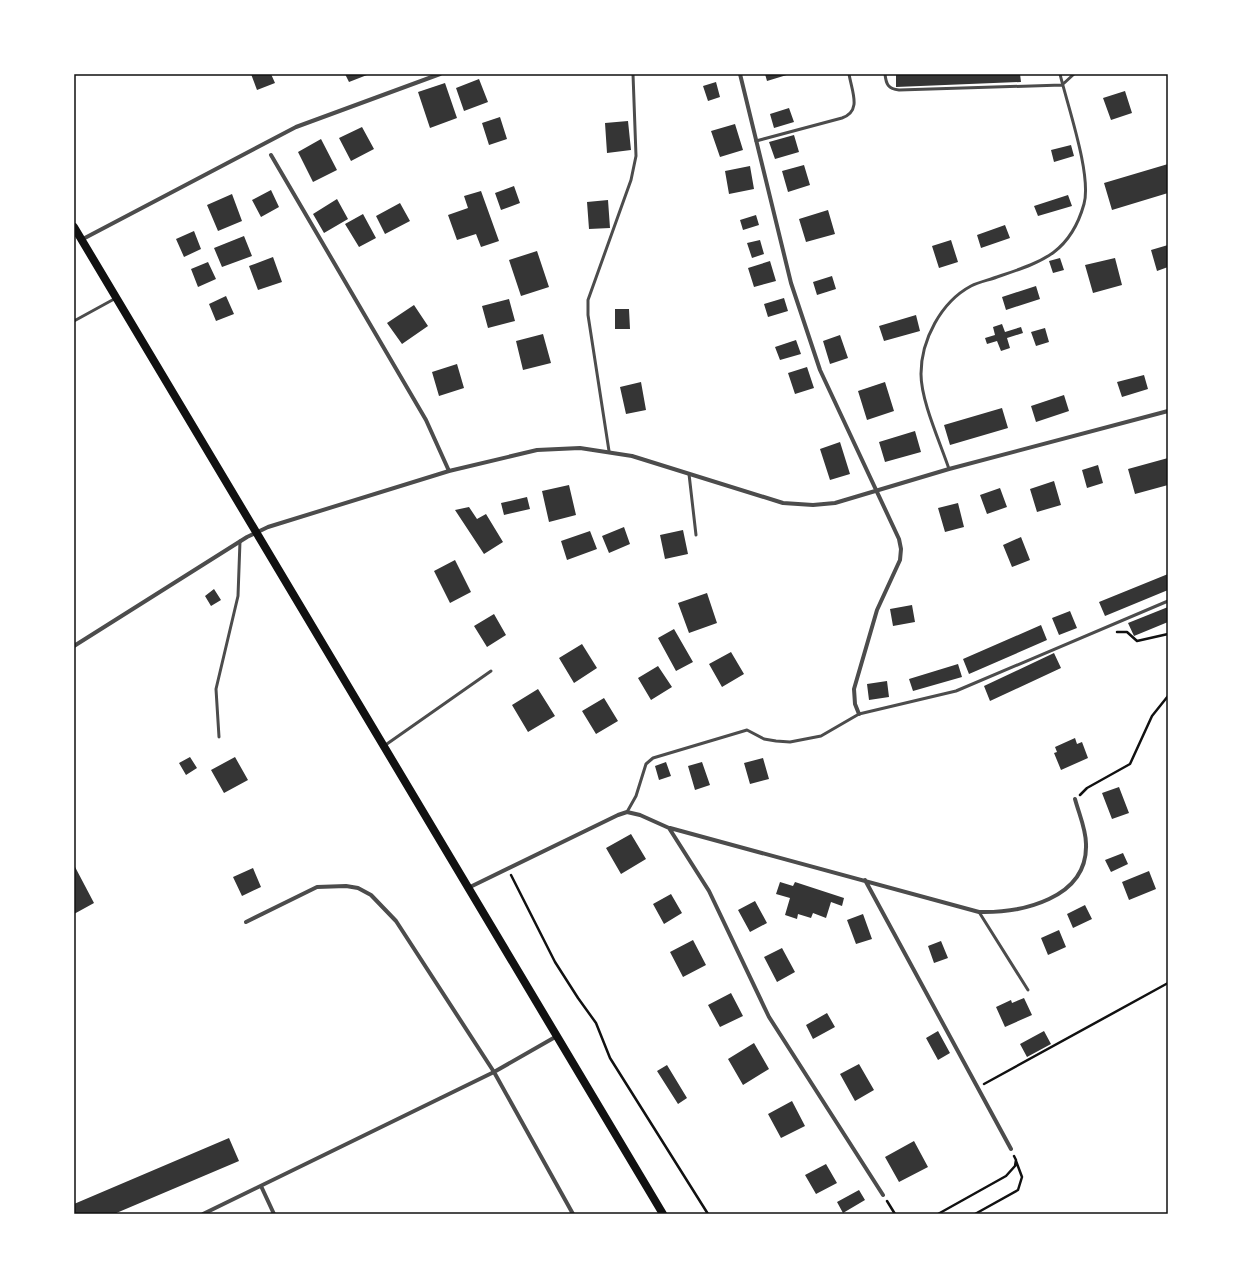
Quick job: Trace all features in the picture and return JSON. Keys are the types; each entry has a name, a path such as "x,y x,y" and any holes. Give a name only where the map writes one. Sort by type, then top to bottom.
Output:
{"main road":[{"path":"74,227 663,1214"}],"street":[{"path":"82,240 296,127 440,74"},
{"path":"740,74 791,282 818,363 876,492 899,539 901,549 900,560 877,610 854,689 855,704 859,714"},
{"path":"271,155 426,420 449,471"},
{"path":"74,646 240,541 280,522 449,471 537,450 580,448 609,451 632,456 783,503 813,505 835,503 949,469 1168,411"},
{"path":"468,888 601,822 627,812 640,815 669,828 979,912 1015,911 1037,905 1054,897 1068,886 1078,874 1084,861 1086,845 1085,832 1075,800"},
{"path":"669,828 709,891 769,1017 883,1195"},
{"path":"865,880 1011,1148"},
{"path":"246,922 317,887 346,886 358,888 371,895 396,921 494,1072 573,1214"},
{"path":"203,1214 494,1072 558,1036"},
{"path":"261,1186 274,1214"}],"lane":[{"path":"609,451 588,315 588,300 631,180 636,156 633,74"},
{"path":"756,141 842,118 852,113 854,103 849,74"},
{"path":"885,74 886,84 893,90 1062,85 1074,74"},
{"path":"949,469 927,405 921,374 924,348 935,322 952,302 971,286 1038,263 1061,248 1076,223 1085,203 1084,174 1060,74"},
{"path":"74,321 116,298"},
{"path":"689,474 696,535"},
{"path":"219,737 216,689 238,596 240,541"},
{"path":"627,812 636,796 646,764 653,758 747,730 764,739 776,741 808,739 821,736 859,714 956,691 1168,601"},
{"path":"383,747 491,671"},
{"path":"979,912 1028,990"}],"path":[{"path":"1115,632 1127,632 1138,641 1168,634"},
{"path":"1075,800 1087,788 1130,764 1152,716 1168,696"},
{"path":"508,868 555,962 596,1023 610,1058 708,1214"},
{"path":"978,1087 1168,983"},
{"path":"975,1214 1018,1190 1022,1177 1011,1148"},
{"path":"938,1214 1006,1176 1015,1166 1016,1160"},
{"path":"883,1195 895,1214"}],"building":[{"path":"251,74 271,74 275,83 257,90"},
{"path":"345,74 367,74 367,75 349,82"},
{"path":"765,74 790,74 767,81"},
{"path":"896,74 1020,74 1021,82 896,87"},
{"path":"479,79 488,102 464,111 456,88"},
{"path":"716,82 720,97 708,101 703,86"},
{"path":"445,83 457,118 430,128 418,92"},
{"path":"1125,91 1132,113 1111,120 1103,98"},
{"path":"789,108 794,122 774,128 770,114"},
{"path":"500,117 507,139 489,145 482,123"},
{"path":"628,121 631,150 607,153 605,123"},
{"path":"735,124 743,150 720,157 711,131"},
{"path":"362,127 374,149 351,161 339,138"},
{"path":"794,135 799,152 775,159 769,142"},
{"path":"321,139 337,170 313,182 298,152"},
{"path":"1071,145 1074,156 1054,162 1051,150"},
{"path":"1168,164 1168,193 1112,210 1104,183"},
{"path":"804,165 810,185 788,192 782,171"},
{"path":"750,166 754,189 729,194 725,171"},
{"path":"514,186 520,203 501,210 495,193"},
{"path":"271,190 279,207 261,217 252,200"},
{"path":"481,191 499,241 481,247 476,234 457,240 448,215 468,208 464,196"},
{"path":"232,194 242,221 218,231 207,205"},
{"path":"1068,195 1072,206 1038,216 1034,206"},
{"path":"337,199 348,219 324,233 313,214"},
{"path":"608,200 610,228 589,229 587,202"},
{"path":"400,203 410,221 385,234 376,216"},
{"path":"828,210 835,234 806,242 799,219"},
{"path":"363,214 376,238 359,247 345,224"},
{"path":"756,215 759,225 743,230 740,220"},
{"path":"1005,225 1010,238 981,248 977,235"},
{"path":"194,231 201,249 184,257 176,239"},
{"path":"244,236 252,256 222,267 214,248"},
{"path":"760,240 764,254 752,258 747,243"},
{"path":"951,240 958,262 939,268 932,246"},
{"path":"1168,245 1168,267 1157,271 1151,250"},
{"path":"537,251 549,287 521,296 509,260"},
{"path":"273,257 282,282 258,290 249,266"},
{"path":"1060,258 1064,270 1053,273 1049,261"},
{"path":"1115,258 1122,285 1093,293 1085,265"},
{"path":"770,261 776,281 754,287 748,268"},
{"path":"208,262 216,279 198,287 191,269"},
{"path":"832,276 836,289 817,295 813,282"},
{"path":"1036,286 1040,299 1006,310 1002,297"},
{"path":"226,296 234,314 216,321 209,304"},
{"path":"784,298 788,311 768,317 764,304"},
{"path":"509,299 515,321 488,328 482,306"},
{"path":"414,305 428,326 402,344 387,323"},
{"path":"615,309 629,309 630,329 615,329"},
{"path":"916,315 920,331 884,341 879,326"},
{"path":"1002,324 1005,332 1021,327 1023,333 1007,338 1010,348 1001,351 997,341 987,344 985,338 995,335 993,327"},
{"path":"1045,328 1049,342 1036,346 1031,332"},
{"path":"543,334 551,363 523,370 516,341"},
{"path":"840,335 848,358 830,364 823,341"},
{"path":"796,340 801,354 780,360 775,347"},
{"path":"457,364 464,388 439,396 432,372"},
{"path":"807,367 814,388 795,394 788,373"},
{"path":"1144,375 1148,389 1122,397 1117,382"},
{"path":"641,382 646,410 626,414 620,387"},
{"path":"885,382 894,411 867,420 858,391"},
{"path":"1064,395 1069,411 1036,422 1031,406"},
{"path":"1002,408 1008,428 950,445 944,425"},
{"path":"915,431 921,452 885,462 879,442"},
{"path":"840,442 850,474 830,480 820,449"},
{"path":"1168,458 1168,485 1135,494 1128,469"},
{"path":"1098,465 1103,483 1087,488 1082,470"},
{"path":"1054,481 1061,505 1037,512 1030,489"},
{"path":"569,485 576,515 549,522 542,491"},
{"path":"1000,488 1007,507 987,514 980,495"},
{"path":"527,497 530,509 504,515 501,503"},
{"path":"958,503 964,527 945,532 938,508"},
{"path":"469,507 477,519 486,514 503,542 484,554 455,510"},
{"path":"624,527 630,544 609,553 602,536"},
{"path":"683,530 688,554 665,559 660,535"},
{"path":"590,531 597,549 567,560 561,541"},
{"path":"1021,537 1030,560 1012,567 1003,545"},
{"path":"455,560 471,592 450,603 434,571"},
{"path":"1168,574 1168,590 1105,616 1099,602"},
{"path":"214,589 221,600 211,606 205,596"},
{"path":"707,593 717,623 689,633 678,603"},
{"path":"912,605 915,622 893,626 890,609"},
{"path":"1168,607 1168,622 1134,636 1128,623"},
{"path":"1070,611 1077,628 1059,635 1052,618"},
{"path":"494,614 506,635 487,647 474,626"},
{"path":"1041,625 1047,640 969,674 963,659"},
{"path":"674,629 693,662 676,671 658,638"},
{"path":"582,644 597,668 574,683 559,658"},
{"path":"731,652 744,674 722,687 709,664"},
{"path":"1054,653 1061,668 990,701 984,686"},
{"path":"958,664 962,677 913,691 909,679"},
{"path":"658,666 672,687 651,700 638,678"},
{"path":"887,681 889,697 869,700 867,684"},
{"path":"538,689 555,716 528,732 512,705"},
{"path":"604,698 618,721 596,734 582,711"},
{"path":"1075,738 1077,744 1082,742 1088,758 1061,770 1054,753 1057,752 1055,747"},
{"path":"190,757 197,768 186,775 179,763"},
{"path":"235,757 248,780 224,793 211,770"},
{"path":"763,758 769,779 750,784 744,763"},
{"path":"666,762 671,776 659,780 655,766"},
{"path":"702,762 710,785 695,790 688,766"},
{"path":"1119,787 1129,813 1112,819 1102,793"},
{"path":"631,834 646,859 621,874 606,848"},
{"path":"1123,853 1128,864 1111,872 1105,860"},
{"path":"74,865 94,903 74,914"},
{"path":"253,868 261,887 242,896 233,877"},
{"path":"1149,871 1156,889 1129,900 1122,882"},
{"path":"780,882 793,886 795,882 844,898 842,906 831,902 826,918 813,913 811,918 798,914 797,919 785,915 790,898 776,894"},
{"path":"671,894 682,913 664,924 653,904"},
{"path":"755,901 767,923 750,932 738,910"},
{"path":"1085,905 1092,919 1073,928 1067,914"},
{"path":"863,914 872,939 856,944 847,920"},
{"path":"1059,930 1066,947 1048,955 1041,938"},
{"path":"693,940 706,965 683,977 670,952"},
{"path":"941,941 948,958 934,963 928,946"},
{"path":"782,948 795,972 777,982 764,957"},
{"path":"731,993 743,1016 720,1027 708,1005"},
{"path":"1024,998 1032,1015 1005,1027 996,1007 1011,1000 1012,1003"},
{"path":"827,1013 835,1027 813,1039 806,1025"},
{"path":"938,1031 950,1053 938,1060 926,1038"},
{"path":"1044,1031 1051,1044 1027,1057 1020,1044"},
{"path":"754,1043 769,1069 743,1085 728,1059"},
{"path":"859,1064 874,1090 855,1101 840,1074"},
{"path":"667,1065 687,1098 678,1104 657,1071"},
{"path":"792,1101 805,1126 781,1138 768,1114"},
{"path":"229,1138 239,1161 114,1214 74,1214 74,1204"},
{"path":"914,1141 928,1167 899,1182 885,1157"},
{"path":"826,1164 837,1183 816,1194 805,1175"},
{"path":"859,1190 865,1200 843,1213 837,1202"}]}
